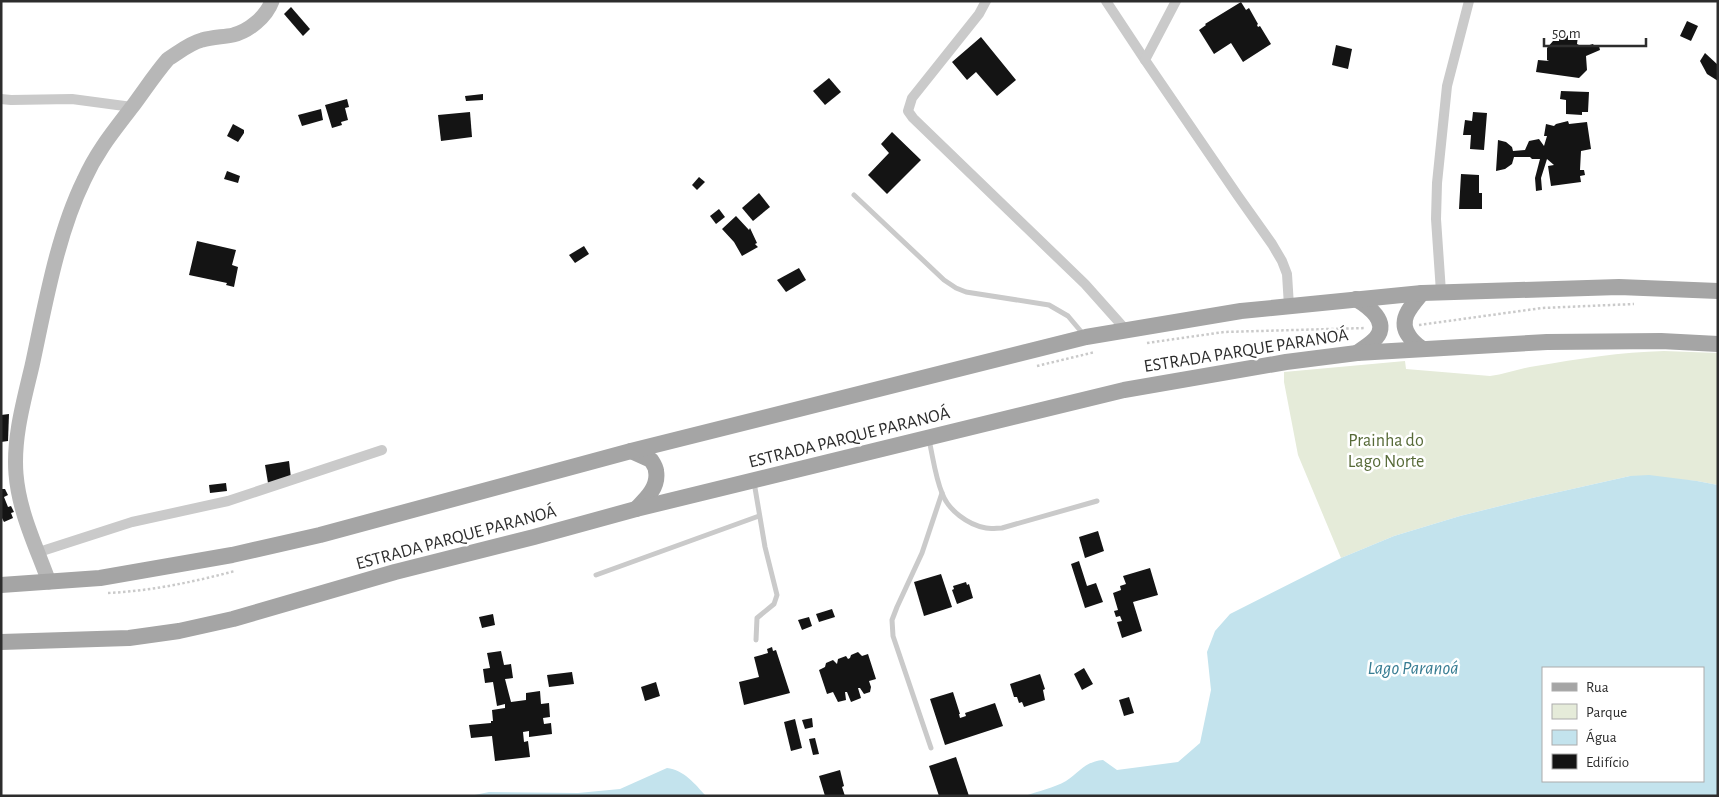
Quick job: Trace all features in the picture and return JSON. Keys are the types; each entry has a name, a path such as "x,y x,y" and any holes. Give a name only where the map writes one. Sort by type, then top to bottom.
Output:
{"main road":[{"name":"ESTRADA PARQUE PARANOÁ","path":"1,585 100,578 232,555 320,535 631,452 1086,337 1126,330 1241,311 1356,298 1422,293 1619,287 1718,291"},
{"path":"1421,348 1408,336 1405,320 1409,308 1422,293"},
{"path":"1356,298 1376,314 1380,327 1376,339 1357,352"},
{"name":"ESTRADA PARQUE PARANOÁ","path":"1,642 128,638 179,631 234,619 395,572 636,509 1124,390 1286,362 1357,352 1547,342 1661,341 1718,344"},
{"path":"631,452 651,460 656,471 655,483 650,495 636,509"}],"street":[{"path":"50,582 25,520 19,498 16,473 16,444 60,245 70,213 83,181 101,147 168,59 182,49 201,40 234,35 255,25 270,7 272,1"},
{"path":"986,1 978,14 912,98 908,111 1084,284 1126,330"},
{"path":"1106,1 1282,260 1286,274 1289,306"},
{"path":"1145,60 1176,1"},
{"path":"1441,292 1436,220 1437,183 1448,78 1469,1"},
{"path":"1,99 72,99 132,107"},
{"path":"38,552 132,522 228,501 382,450"}],"lane":[{"path":"854,196 937,273 956,288 966,292 1048,305 1068,316 1086,337"},
{"path":"928,437 946,502 969,522 986,528 1002,528 1097,501"},
{"path":"754,481 777,595 774,604 757,618 756,640"},
{"path":"931,748 893,636 892,620 922,553 942,493"},
{"path":"596,575 760,516"}],"path":[{"path":"1405,326 1542,308 1635,304"},
{"path":"1146,343 1224,332 1380,327"},
{"path":"1030,368 1098,351"},
{"path":"108,593 137,592 209,578 238,570"}],"green space":[{"name":"Prainha do Lago Norte","path":"1664,351 1718,353 1718,485 1697,481 1630,476 1460,516 1394,536 1341,558 1298,455 1284,382 1284,372 1405,361 1406,369 1490,376 1584,358"}],"water":[{"name":"Lago Paranoá","path":"1649,475 1718,485 1718,796 1025,796 1051,788 1071,778 1087,765 1097,761 1103,760 1117,770 1178,762 1200,743 1211,690 1207,652 1215,631 1230,614 1341,558 1394,536 1460,516 1630,476"},
{"path":"667,768 684,775 706,796 470,796 489,792 578,793 620,789"}],"building":[{"path":"1241,2 1246,10 1249,8 1258,27 1260,26 1271,44 1243,62 1231,43 1214,54 1199,30 1205,24"},
{"path":"291,7 310,29 303,36 284,14"},
{"path":"1687,21 1698,26 1691,41 1680,36"},
{"path":"1559,35 1578,36 1577,44 1583,47 1593,44 1595,47 1599,46 1600,50 1586,56 1587,70 1579,78 1536,72 1538,60 1549,61 1547,60 1547,48 1553,41 1559,41"},
{"path":"981,37 1016,80 997,96 976,72 967,80 952,62"},
{"path":"1336,45 1352,49 1348,69 1332,65"},
{"path":"1705,53 1718,65 1718,81 1707,74 1700,61"},
{"path":"829,78 841,92 825,105 813,91"},
{"path":"1561,91 1589,92 1588,112 1582,112 1582,115 1566,114 1566,100 1560,99"},
{"path":"483,94 483,100 466,101 465,96"},
{"path":"347,99 349,107 345,108 348,120 341,122 342,125 332,128 325,105"},
{"path":"321,109 323,120 302,126 298,115"},
{"path":"470,112 472,137 441,141 438,115"},
{"path":"1473,112 1487,113 1484,150 1470,149 1471,135 1463,135 1465,120 1472,121"},
{"path":"1568,121 1569,124 1587,122 1591,149 1581,151 1580,170 1584,170 1585,175 1580,176 1581,182 1551,186 1548,166 1554,165 1547,159 1541,178 1542,190 1536,191 1535,178 1540,159 1514,157 1512,164 1505,169 1496,171 1498,140 1506,142 1512,147 1513,151 1525,150 1529,141 1539,139 1544,146 1547,136 1544,136 1546,124 1554,126"},
{"path":"233,124 244,130 238,142 227,136"},
{"path":"892,132 921,160 887,194 868,175 889,153 881,144"},
{"path":"227,171 240,176 238,183 224,179"},
{"path":"1461,174 1479,175 1479,193 1482,193 1482,209 1459,209"},
{"path":"699,177 705,182 697,190 692,185"},
{"path":"759,193 770,207 753,221 742,208"},
{"path":"719,209 725,217 716,224 710,216"},
{"path":"736,216 749,230 750,228 757,243 755,244 758,247 742,256 734,242 722,229"},
{"path":"197,241 236,250 232,265 238,267 234,287 226,285 227,283 189,275"},
{"path":"584,246 589,254 575,263 569,255"},
{"path":"799,268 806,280 786,292 777,280"},
{"path":"9,414 8,441 1,442 1,415"},
{"path":"289,461 291,478 268,483 265,465"},
{"path":"226,483 227,491 210,493 209,485"},
{"path":"1,489 5,489 8,495 4,497 8,507 11,506 14,512 11,513 13,518 4,522 1,516"},
{"path":"1098,531 1104,551 1085,558 1079,537"},
{"path":"1079,561 1087,586 1096,583 1103,602 1085,608 1071,564"},
{"path":"1150,568 1158,595 1133,602 1142,631 1122,638 1117,622 1122,621 1120,616 1116,617 1114,611 1118,610 1113,593 1121,590 1120,586 1126,584 1123,576"},
{"path":"941,574 952,607 924,616 914,582"},
{"path":"966,582 967,585 969,584 973,598 957,604 952,590 954,589 953,586"},
{"path":"832,609 835,617 819,622 816,614"},
{"path":"493,614 495,625 482,628 479,617"},
{"path":"809,617 812,626 802,630 798,620"},
{"path":"772,647 773,651 776,650 790,693 744,705 739,682 759,677 754,657 768,653 767,649"},
{"path":"501,651 504,665 511,664 513,678 505,679 511,702 526,700 526,693 540,691 541,704 549,703 550,717 543,718 544,724 551,723 552,734 529,737 529,731 523,732 524,742 528,741 530,757 495,761 492,736 471,738 469,725 491,723 493,721 492,710 505,708 505,704 497,706 493,682 485,683 483,669 490,668 487,653"},
{"path":"858,652 862,656 868,654 876,679 869,681 870,692 864,694 858,688 861,698 851,702 847,692 845,692 846,700 838,702 833,692 827,694 819,670 825,667 826,663 833,660 837,664 838,659 846,656 848,659 851,655"},
{"path":"1084,668 1093,684 1082,690 1074,674"},
{"path":"572,672 574,684 549,687 547,675"},
{"path":"1040,674 1045,689 1043,690 1045,700 1024,707 1022,702 1019,703 1017,697 1014,697 1010,684"},
{"path":"656,682 660,696 645,701 641,687"},
{"path":"953,692 960,718 966,716 965,713 995,703 1003,726 945,745 930,699"},
{"path":"1129,697 1134,713 1124,716 1119,700"},
{"path":"812,718 813,727 805,729 802,720"},
{"path":"795,719 802,748 791,751 784,722"},
{"path":"815,738 819,754 813,755 809,739"},
{"path":"956,757 969,796 939,796 929,766"},
{"path":"840,770 845,796 825,796 819,776"}]}
